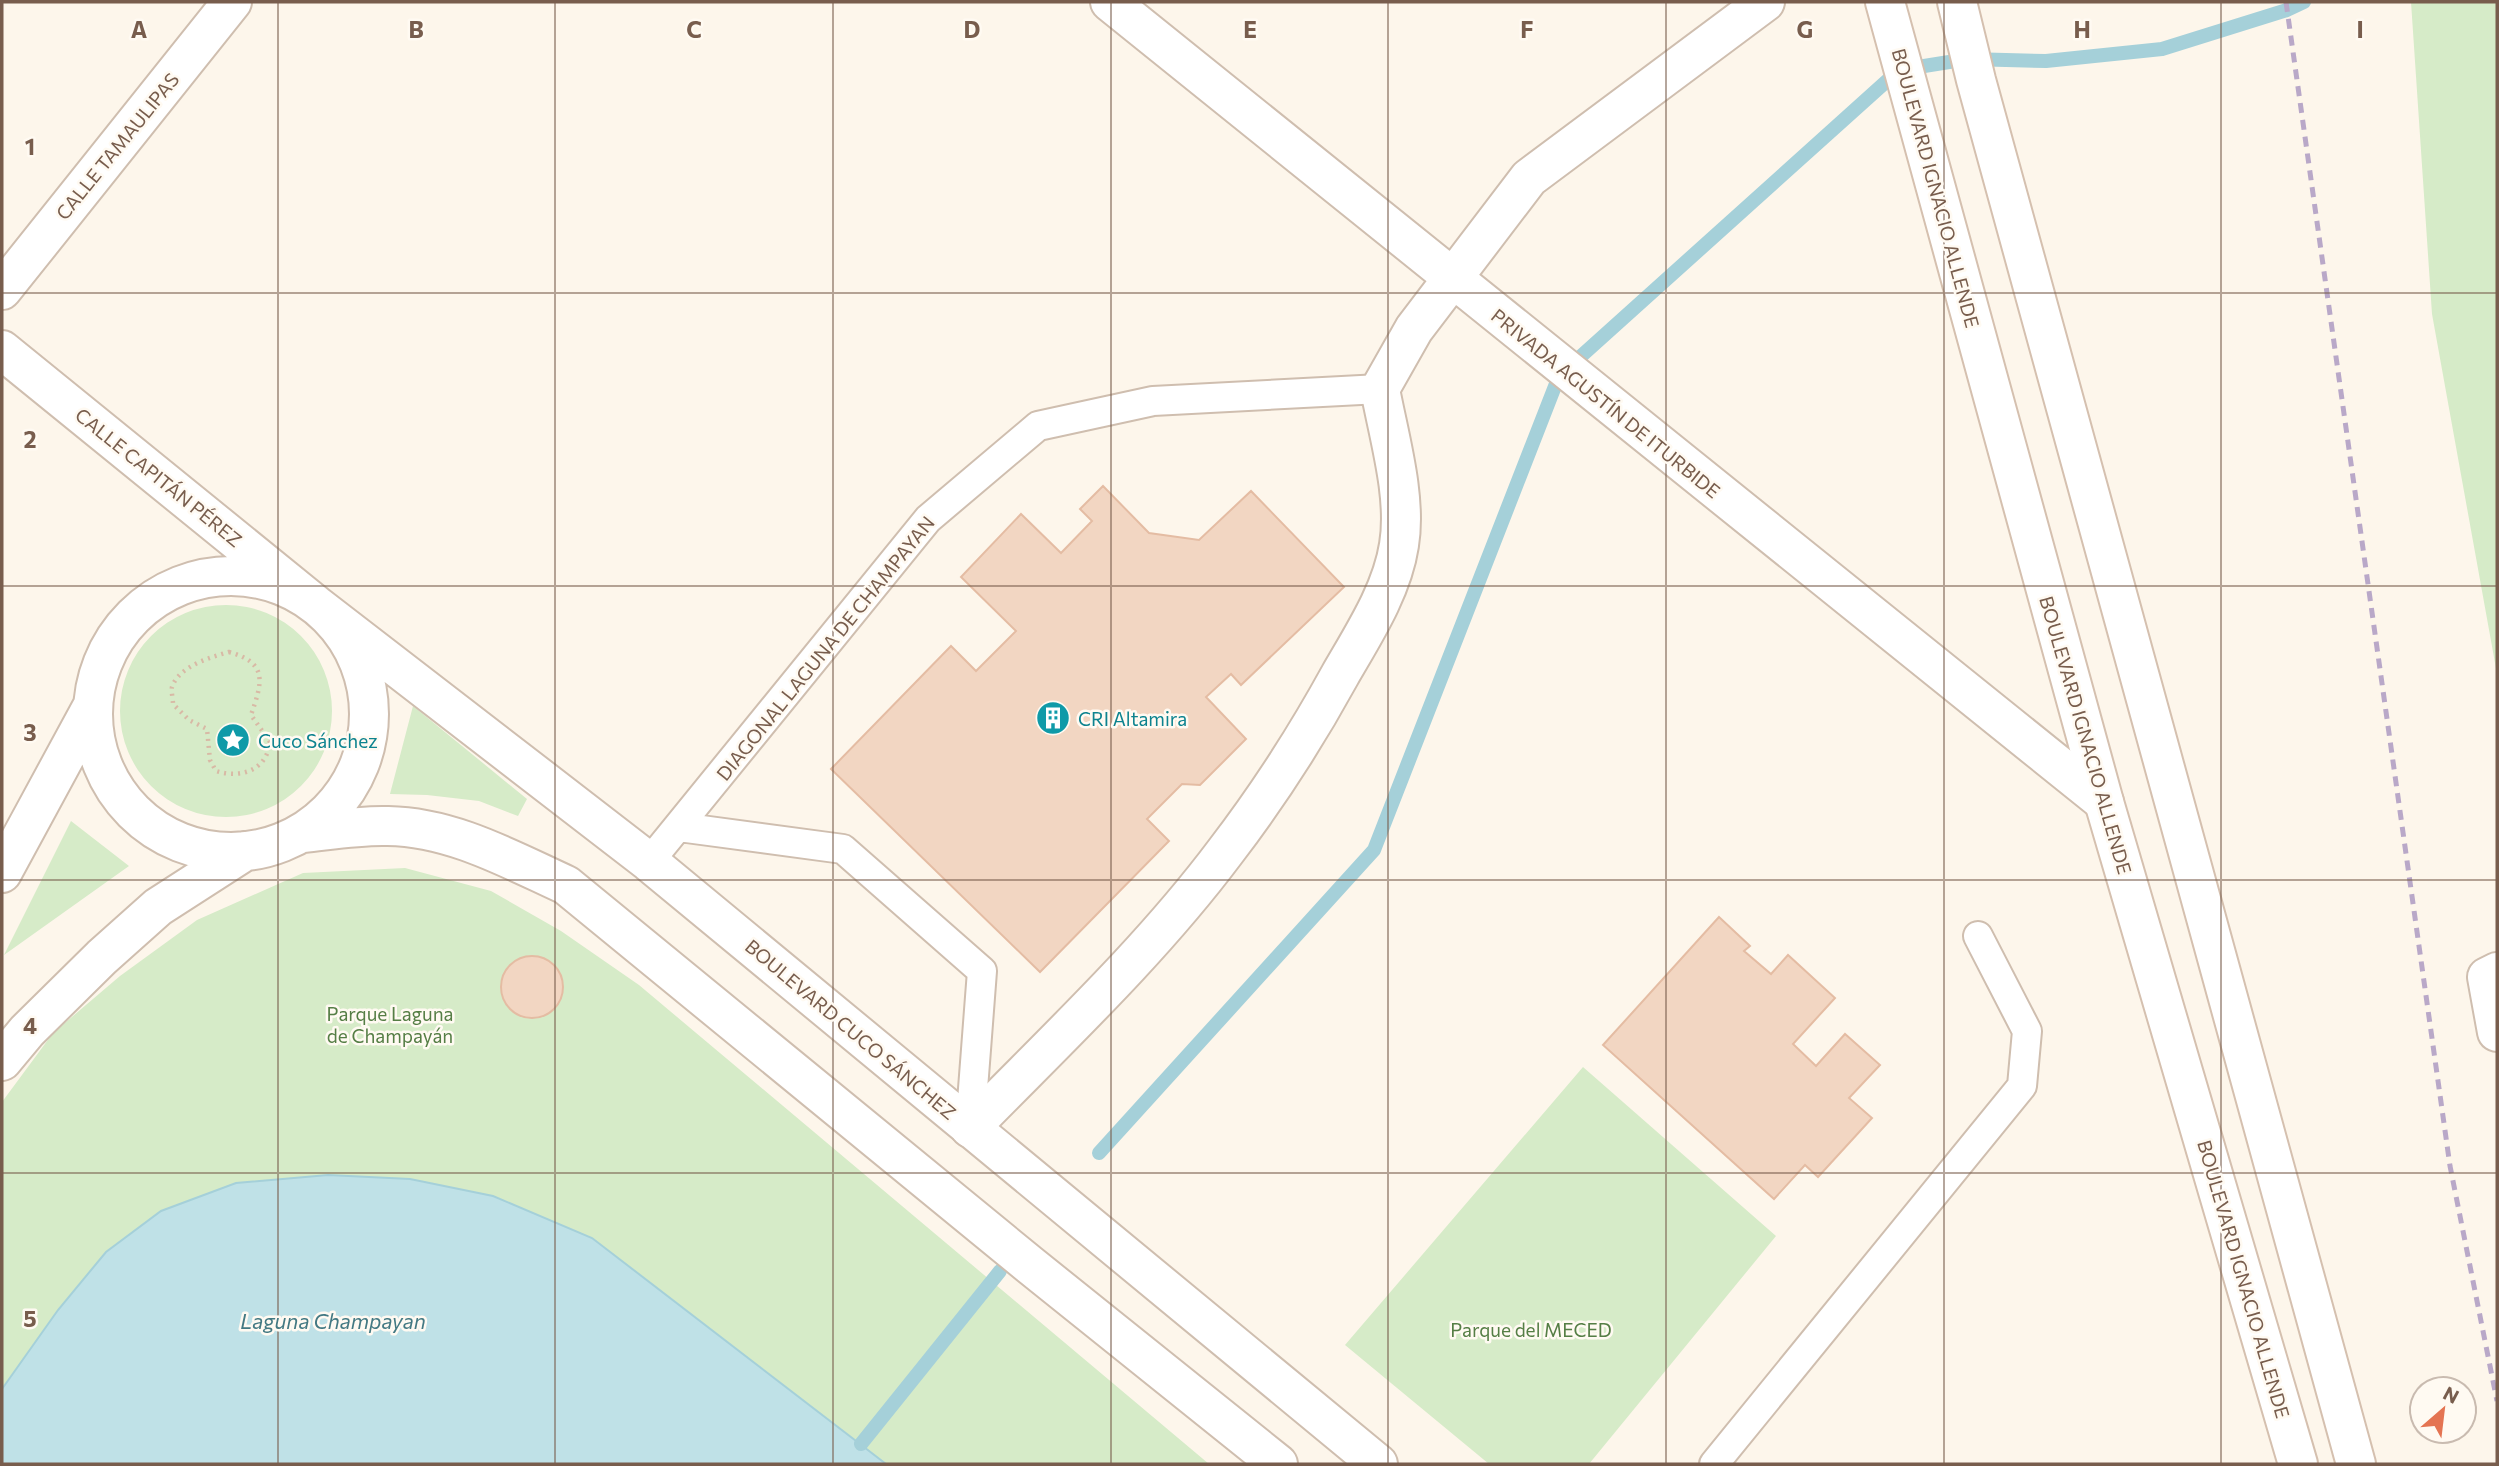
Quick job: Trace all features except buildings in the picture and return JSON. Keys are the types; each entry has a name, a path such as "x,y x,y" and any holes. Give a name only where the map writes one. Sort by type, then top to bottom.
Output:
{"street":[{"name":"CALLE TAMAULIPAS","path":"2,290 232,2"},
{"name":"PRIVADA AGUSTÍN DE ITURBIDE","path":"1110,2 2104,802"},
{"path":"970,1128 1142,952 1224,854 1278,779 1361,639 1384,593 1399,548 1402,522 1401,500 1380,389 1414,329 1529,178 1765,2"},
{"path":"1957,2 1976,80 2356,1464"},
{"name":"BOULEVARD IGNACIO ALLENDE","path":"1888,11 2104,802 2298,1464"},
{"name":"CALLE CAPITÁN PÉREZ","path":"2,350 316,605"},
{"path":"236,575 279,584 316,605 343,633 361,666 370,704 367,741 354,778 332,809 303,833 273,846 245,851 205,850 167,837 135,814 111,783 96,746 92,707 100,665 122,627 153,598 193,579 236,575"},
{"name":"BOULEVARD CUCO SÁNCHEZ","path":"316,605 649,862 1378,1464"},
{"path":"2,873 92,707"},
{"path":"303,833 388,826 440,832 489,850 566,886 1278,1464"},
{"path":"2,1062 27,1031 102,957 158,907 245,851"},
{"path":"2492,974 2497,1032"}],"lane":[{"name":"DIAGONAL LAGUNA DE CHAMPAYAN","path":"649,862 928,519 1038,426 1153,401 1380,389"},
{"path":"679,827 844,849 982,971 970,1128"},
{"path":"1714,1464 2022,1086 2027,1031 1978,936"}],"path":[{"path":"229,652 246,657 258,670 260,688 251,715 270,742 269,756 260,766 246,771 232,776 216,771 210,760 207,729 189,720 173,704 172,687 182,674 205,659 229,652"}],"green space":[{"path":"2411,2 2497,2 2497,674 2432,314"},
{"path":"226,605 267,613 301,636 324,670 332,711 324,752 301,786 267,809 226,817 185,809 151,786 128,752 120,711 128,670 151,636 185,613"},
{"path":"413,706 527,799 518,816 479,801 390,794"},
{"path":"71,821 129,866 4,955"},
{"name":"Parque Laguna de Champayán","path":"405,868 491,891 561,931 639,985 1209,1464 886,1464 592,1238 410,1179 328,1175 236,1183 58,1310 2,1389 2,1102 53,1033 120,976 197,920 303,873"},
{"name":"Parque del MECED","path":"1583,1067 1776,1236 1589,1464 1489,1464 1345,1345"}],"water":[{"name":"Laguna Champayan","path":"328,1175 410,1179 493,1196 592,1238 886,1464 2,1464 2,1389 58,1310 106,1252 161,1211 236,1183"}],"waterway":[{"path":"1099,1153 1374,850 1559,376 1899,70 1968,59 2046,61 2162,49 2287,10 2304,2"},
{"path":"861,1444 1000,1271"}],"railway":[{"path":"2286,2 2450,1166 2497,1401"}],"place":[{"name":"CRI Altamira","path":"1053,718"},
{"name":"Cuco Sánchez","path":"233,740"}]}
